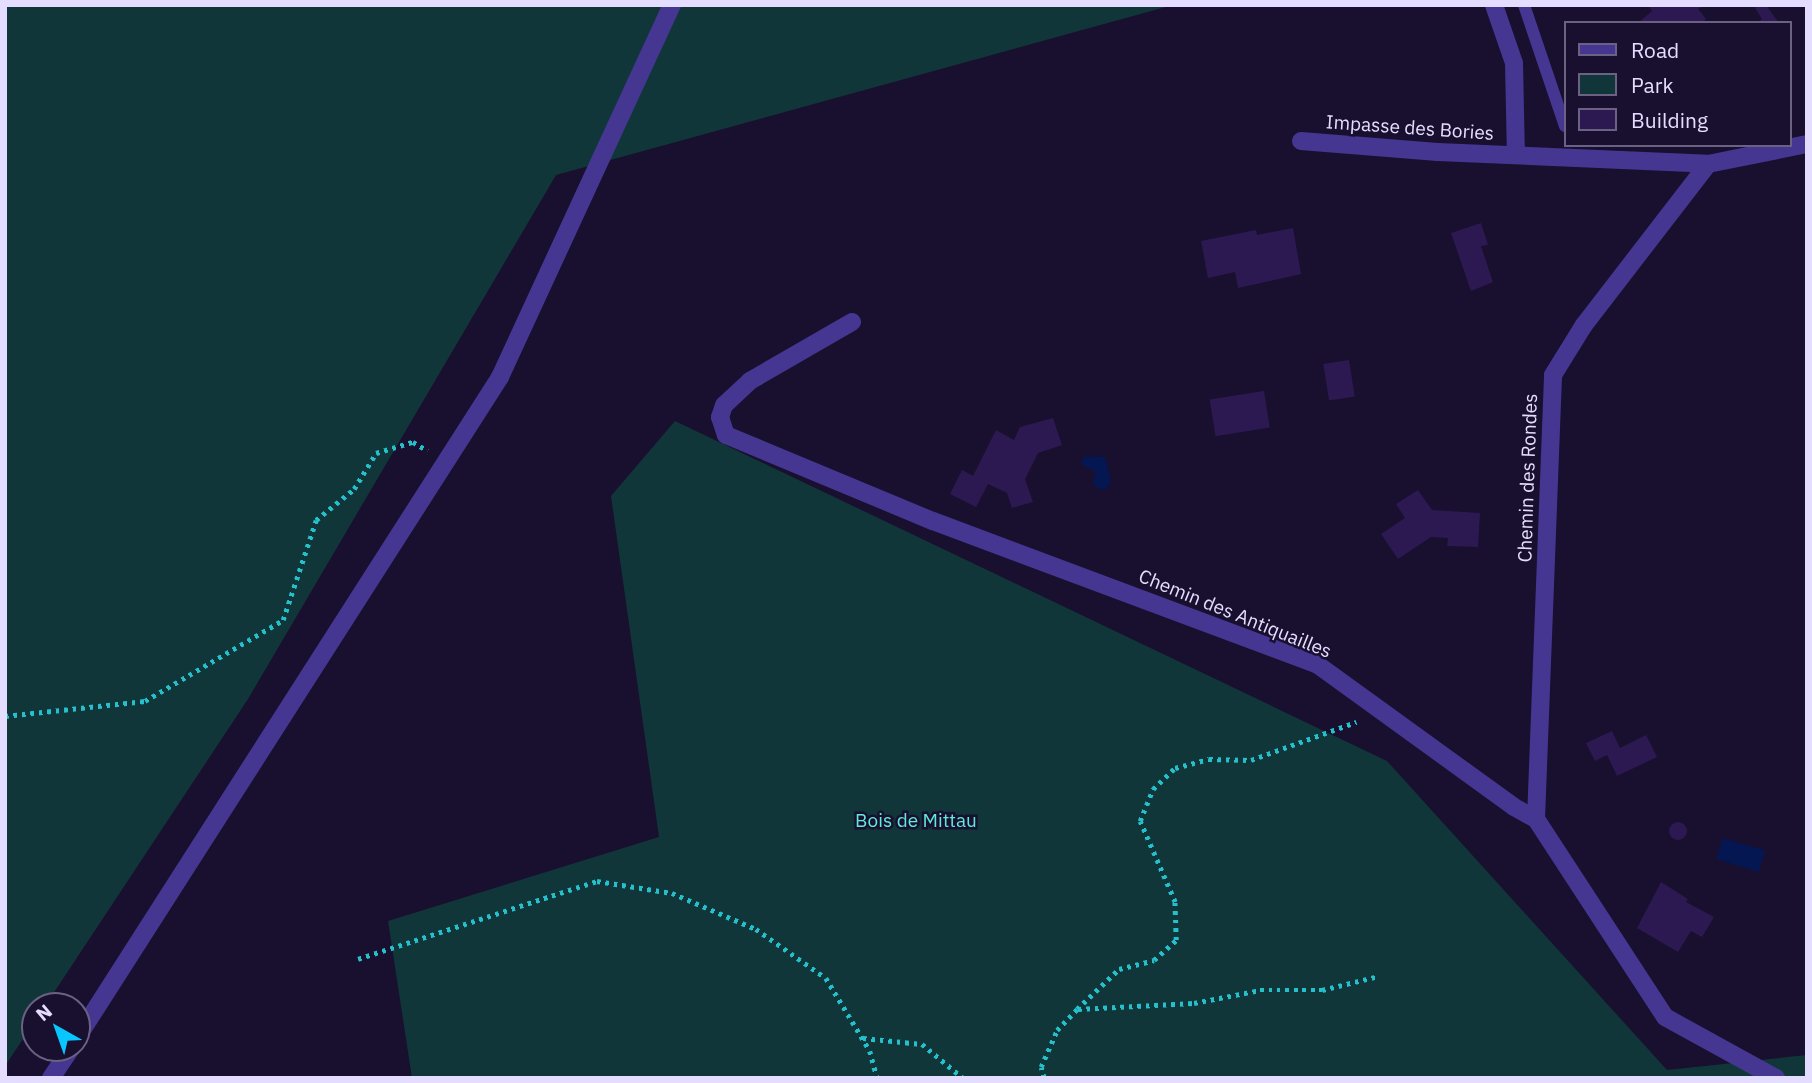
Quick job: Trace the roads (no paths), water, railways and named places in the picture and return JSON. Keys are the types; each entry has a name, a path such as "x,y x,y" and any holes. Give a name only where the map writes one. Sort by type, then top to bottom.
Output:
{"street":[{"path":"91,1016 500,377 672,5"},
{"name":"Impasse des Bories","path":"1494,5 1514,62 1516,155"},
{"name":"Impasse des Bories","path":"1301,141 1516,155 1583,152 1708,164"},
{"path":"1708,164 1807,144"},
{"name":"Chemin des Rondes","path":"1536,819 1553,375 1584,325 1708,164"},
{"name":"Chemin des Antiquailles","path":"852,322 750,381 724,405 720,417 726,435 933,521 1318,665 1536,819 1665,1017 1776,1078"},
{"path":"51,1078 62,1062"}],"lane":[{"path":"1524,5 1563,120"}],"park label":[{"name":"Bois de Mittau","path":"916,821"}]}
